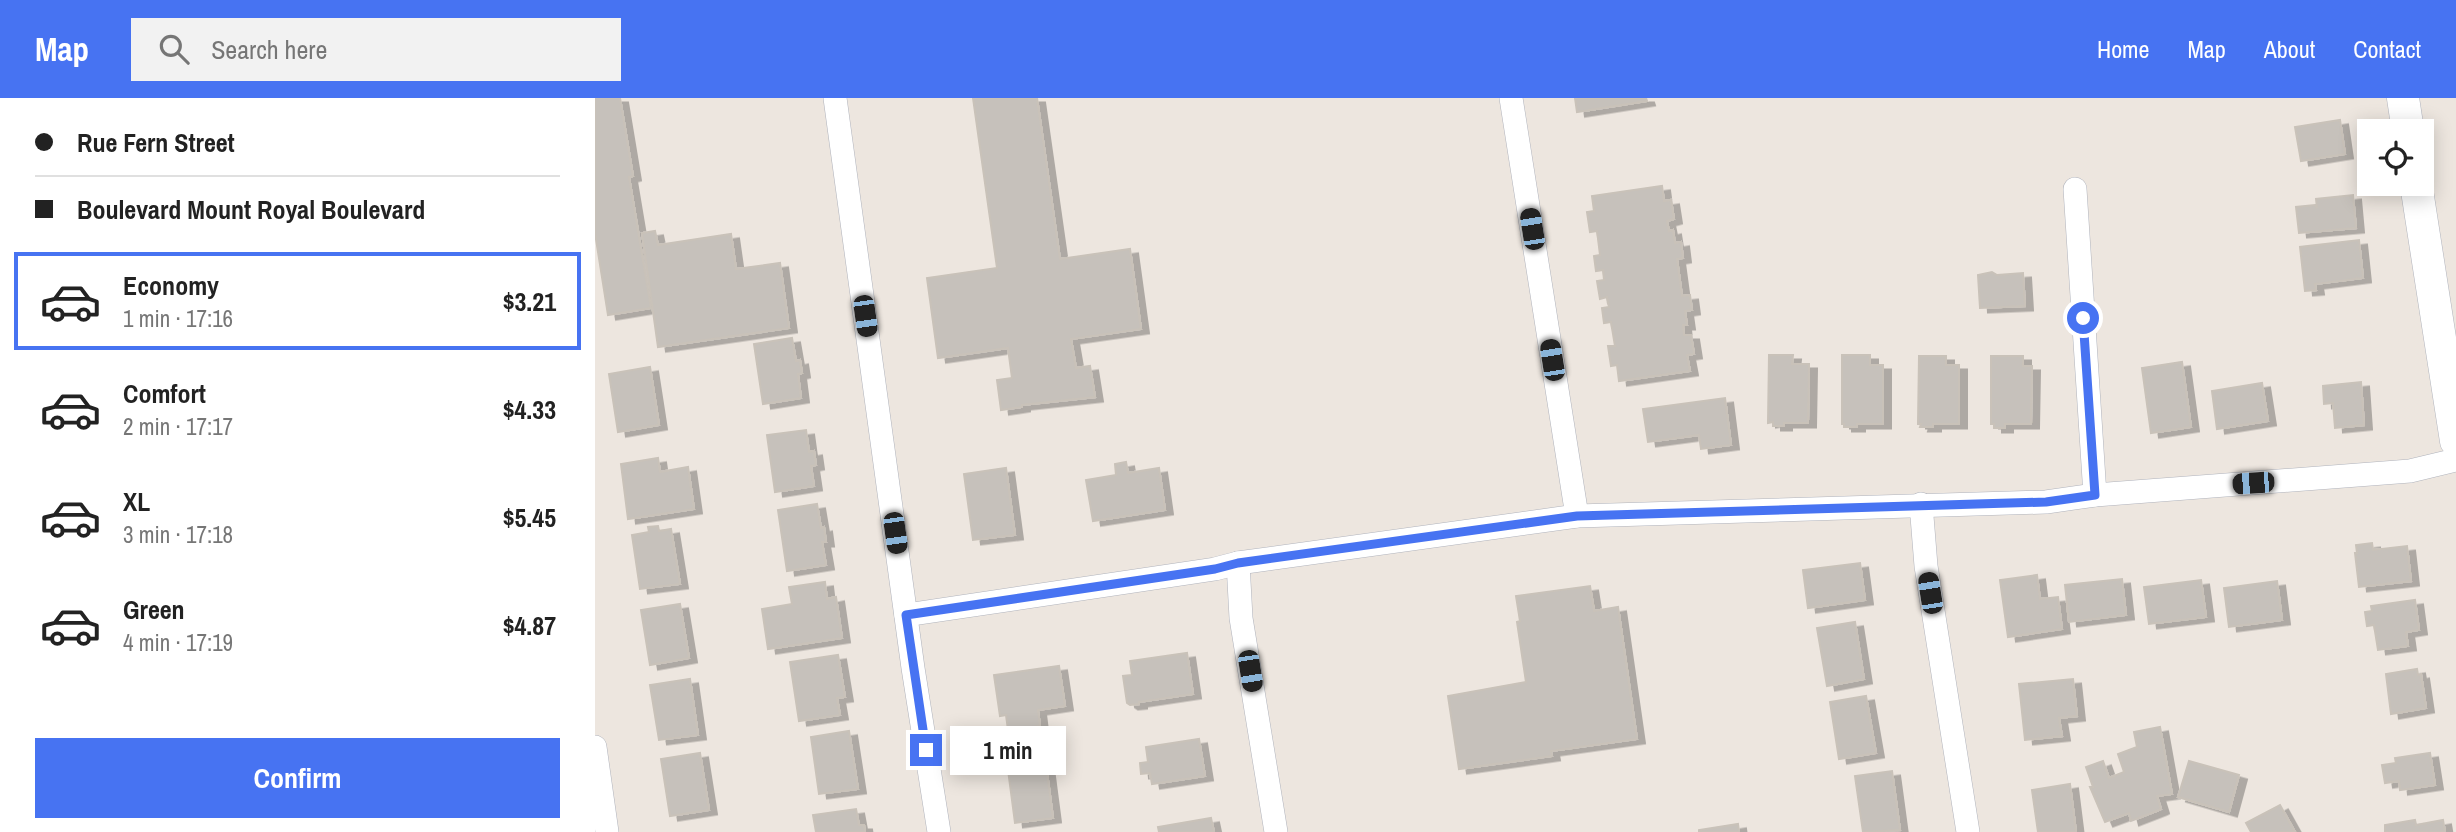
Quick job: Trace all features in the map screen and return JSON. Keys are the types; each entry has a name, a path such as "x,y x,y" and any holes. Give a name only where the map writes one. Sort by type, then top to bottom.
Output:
{"street":[{"path":"835,98 906,615 939,832"},
{"path":"1511,98 1577,516"},
{"path":"2403,98 2406,119"},
{"path":"2075,189 2095,495"},
{"path":"2418,196 2456,440"},
{"path":"906,615 1215,569 1238,563 1577,516 2046,502 2095,495 2410,471 2456,460"},
{"path":"1921,505 1926,566 1968,832"},
{"path":"1238,563 1241,618 1276,832"},
{"path":"595,747 607,832"}],"building":[{"path":"595,98 620,98 633,176 629,177 651,308 608,315 595,233"},
{"path":"973,98 1037,98 1060,259 1130,249 1141,329 1071,339 1076,368 1090,366 1095,397 1001,410 997,380 1012,378 1008,348 938,358 927,278 997,268"},
{"path":"1575,98 1646,98 1647,101 1577,112"},
{"path":"2340,120 2345,154 2301,161 2295,127"},
{"path":"1662,186 1664,201 1671,200 1674,219 1667,221 1669,231 1673,230 1675,243 1681,242 1683,258 1677,259 1682,296 1690,295 1692,310 1685,311 1687,325 1683,325 1684,335 1691,335 1694,354 1687,355 1690,371 1619,381 1617,365 1611,366 1608,346 1615,346 1611,322 1604,323 1602,308 1609,307 1607,297 1600,299 1597,281 1604,280 1603,270 1596,271 1594,256 1600,255 1597,231 1590,232 1587,212 1594,211 1592,196"},
{"path":"2353,195 2356,228 2299,233 2296,207 2315,205 2317,208 2316,199"},
{"path":"655,231 658,245 731,234 736,269 780,263 789,328 658,347 642,233"},
{"path":"2359,240 2363,278 2315,284 2316,290 2305,291 2300,247"},
{"path":"1992,272 1997,275 2023,273 2025,306 1980,308 1978,275"},
{"path":"792,338 796,361 800,360 802,373 798,374 801,398 763,404 754,344"},
{"path":"1769,355 1793,355 1792,364 1809,364 1808,423 1773,426 1773,422 1768,423"},
{"path":"1842,355 1870,355 1870,365 1883,365 1883,424 1844,427 1842,424"},
{"path":"1919,356 1946,356 1946,365 1959,365 1959,424 1920,427 1921,424 1918,424"},
{"path":"1991,356 2023,356 2023,366 2032,366 2031,424 2005,424 2005,428 1994,428 1994,424 1991,424"},
{"path":"2182,362 2191,427 2151,433 2142,368"},
{"path":"650,367 659,425 618,432 609,374"},
{"path":"2361,382 2364,425 2335,428 2333,403 2324,404 2323,386"},
{"path":"2262,383 2268,421 2217,429 2212,391"},
{"path":"1725,398 1731,445 1701,449 1699,435 1648,442 1643,409"},
{"path":"806,430 809,452 814,451 816,465 811,466 814,486 775,492 767,435"},
{"path":"658,458 660,472 688,467 694,509 628,519 621,464"},
{"path":"1126,462 1128,473 1159,468 1165,510 1093,521 1086,480 1116,475 1115,464"},
{"path":"1006,468 1015,535 973,540 964,474"},
{"path":"817,504 821,528 824,527 826,542 822,542 826,565 787,571 778,510"},
{"path":"658,526 659,531 671,529 680,584 640,589 632,535 649,532 648,527"},
{"path":"2372,543 2373,550 2407,546 2411,581 2359,587 2356,545"},
{"path":"1860,563 1865,600 1808,608 1803,570"},
{"path":"2037,575 2040,599 2058,597 2062,629 2008,637 2000,580"},
{"path":"2122,579 2126,615 2069,622 2065,585"},
{"path":"2201,580 2206,617 2149,624 2144,587"},
{"path":"2277,581 2282,620 2229,627 2224,588"},
{"path":"825,582 827,599 836,597 842,638 768,649 762,609 792,604 789,587"},
{"path":"1590,586 1594,611 1618,607 1637,739 1551,751 1552,756 1459,769 1448,696 1526,682 1516,596"},
{"path":"2415,600 2419,630 2406,632 2408,646 2378,650 2374,625 2367,626 2365,612 2372,611 2371,606"},
{"path":"680,604 689,658 650,665 641,610"},
{"path":"1855,622 1864,679 1827,686 1817,628"},
{"path":"1187,653 1193,694 1139,704 1127,703 1123,676 1132,675 1130,661"},
{"path":"838,655 845,697 837,698 840,715 799,721 790,662"},
{"path":"1059,666 1065,706 1038,710 1040,726 1008,730 1006,715 1000,716 994,675"},
{"path":"2417,669 2418,675 2421,674 2426,708 2391,714 2386,674"},
{"path":"690,679 698,735 659,740 650,685"},
{"path":"2073,679 2077,716 2059,718 2062,736 2025,740 2019,684"},
{"path":"1866,696 1876,753 1839,759 1830,702"},
{"path":"2160,727 2172,794 2157,796 2161,809 2159,810 2131,821 2129,813 2105,822 2090,787 2093,787 2086,767 2103,761 2109,778 2124,772 2118,754 2137,747 2134,732"},
{"path":"849,731 858,789 819,794 811,737"},
{"path":"1199,739 1205,776 1152,784 1150,773 1141,774 1140,763 1148,762 1146,747"},
{"path":"700,753 709,810 670,816 661,759"},
{"path":"2430,753 2435,785 2400,790 2399,781 2385,783 2382,765 2396,763 2395,758"},
{"path":"1045,757 1053,818 1015,823 1007,762"},
{"path":"2189,761 2239,775 2229,812 2178,797"},
{"path":"1892,771 1900,830 1863,832 1855,776"},
{"path":"2070,784 2076,832 2038,832 2032,790"},
{"path":"2280,805 2295,832 2251,832 2246,823"},
{"path":"856,809 859,825 864,825 865,832 816,832 813,815"},
{"path":"1211,818 1214,832 1159,832 1158,827"},
{"path":"2415,820 2416,825 2443,820 2445,832 2385,832 2385,825"},
{"path":"1738,824 1739,832 1699,832 1699,830"}],"route":[{"path":"926,750 906,615 1215,569 1238,563 1577,516 2046,502 2095,495 2083,318"}]}
